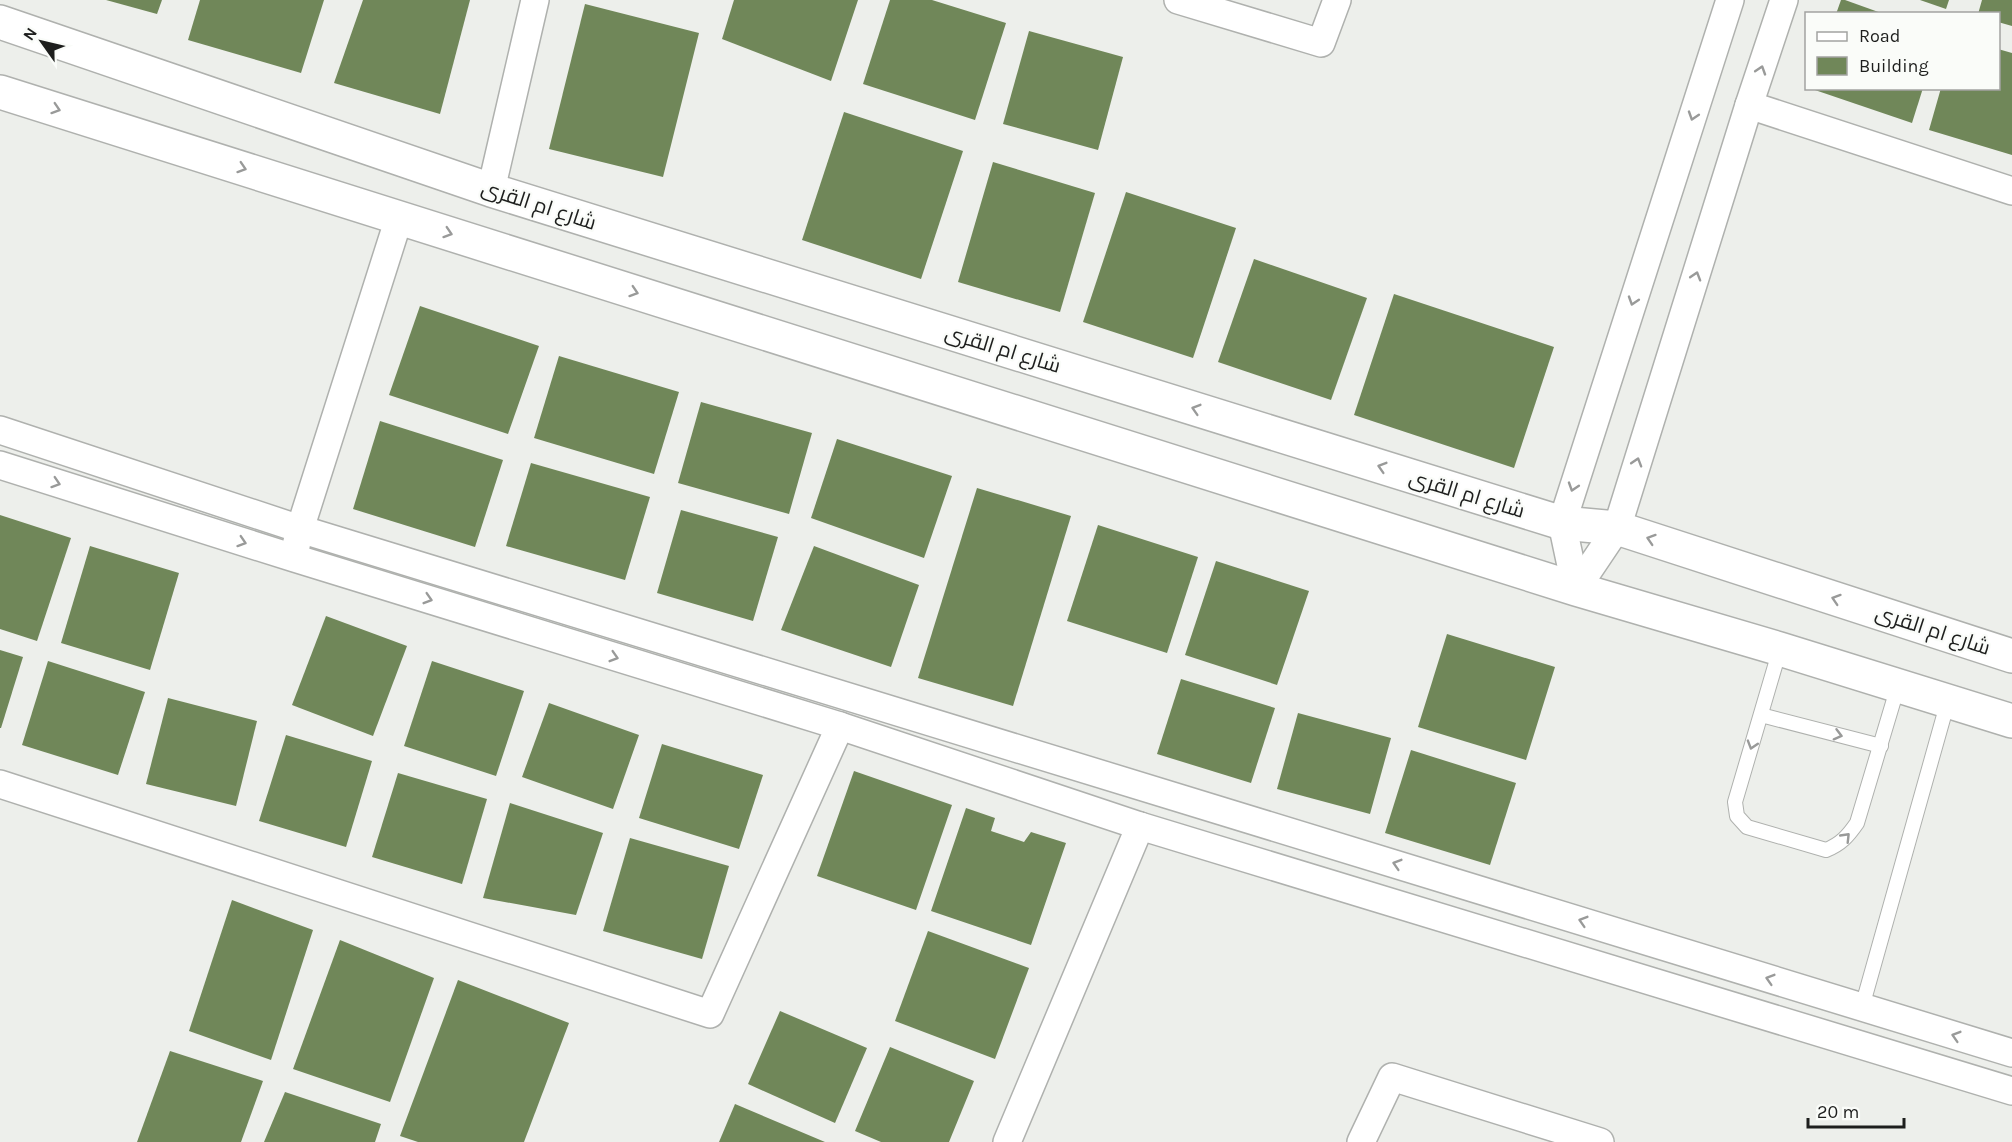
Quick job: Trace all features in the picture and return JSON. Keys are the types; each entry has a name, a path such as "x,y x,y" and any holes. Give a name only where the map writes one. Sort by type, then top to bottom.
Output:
{"main road":[{"name":"شارع ام القرى","path":"0,22 491,190 1562,523 1617,528 2012,656"},
{"path":"0,92 1576,589 1780,649 2012,722"}],"street":[{"path":"491,190 535,0"},
{"path":"1178,0 1321,43 1337,0"},
{"path":"1576,589 1562,523 1730,0"},
{"path":"1576,589 1617,528 1784,0"},
{"path":"1749,105 2012,191"},
{"path":"294,558 300,529 399,218"},
{"path":"0,430 300,529 2012,1053"},
{"path":"0,465 840,726 1140,826 2012,1091"},
{"path":"0,784 710,1014 840,726"},
{"path":"1007,1142 1140,826"},
{"path":"1361,1142 1392,1077 1600,1142"}],"lane":[{"path":"1780,649 1735,802 1737,816 1747,827 1826,850 1848,837 1857,823 1898,685"},
{"path":"1862,1007 1948,701"},
{"path":"1761,715 1881,746"}],"building":[{"path":"106,0 162,0 157,14"},
{"path":"200,0 324,0 301,73 188,40"},
{"path":"363,0 470,0 440,114 334,83"},
{"path":"734,0 858,0 831,81 722,39"},
{"path":"890,0 932,0 1006,23 975,120 863,84"},
{"path":"1841,0 1845,0 1878,12 1837,12"},
{"path":"1920,0 1949,0 1946,9"},
{"path":"1982,0 2012,0 2012,26 2000,23 2000,12 1979,12"},
{"path":"585,4 699,33 663,177 549,149"},
{"path":"1029,31 1123,57 1098,150 1003,124"},
{"path":"2000,50 2012,53 2012,155 1929,130 1940,90 2000,90"},
{"path":"1815,90 1922,90 1912,123"},
{"path":"844,112 963,151 921,279 802,240"},
{"path":"993,162 1095,193 1060,312 958,282"},
{"path":"1126,192 1236,228 1193,358 1083,322"},
{"path":"1254,259 1367,298 1331,400 1218,362"},
{"path":"1394,294 1554,347 1514,468 1354,415"},
{"path":"420,306 539,346 508,434 389,395"},
{"path":"559,356 679,392 654,474 534,438"},
{"path":"701,402 812,433 789,514 678,483"},
{"path":"380,421 503,460 475,547 353,509"},
{"path":"837,439 952,476 924,558 811,518"},
{"path":"531,463 650,497 625,580 506,546"},
{"path":"977,488 1071,516 1013,706 918,678"},
{"path":"681,510 778,537 753,621 657,593"},
{"path":"0,515 71,538 37,641 0,629"},
{"path":"1098,525 1198,557 1167,653 1067,621"},
{"path":"90,546 179,573 150,670 61,643"},
{"path":"814,546 919,585 891,667 781,630"},
{"path":"1216,561 1309,591 1277,685 1185,655"},
{"path":"326,616 407,646 373,736 292,705"},
{"path":"1447,634 1555,667 1526,760 1418,727"},
{"path":"0,650 23,657 1,728 0,728"},
{"path":"48,661 145,692 118,775 22,745"},
{"path":"432,661 524,691 496,776 404,746"},
{"path":"1181,679 1275,708 1251,783 1157,754"},
{"path":"168,698 257,721 236,806 146,784"},
{"path":"549,703 639,735 613,809 522,777"},
{"path":"1298,713 1391,738 1370,814 1277,789"},
{"path":"286,735 372,761 346,847 259,821"},
{"path":"662,744 763,775 739,849 639,818"},
{"path":"1411,750 1516,783 1490,865 1385,833"},
{"path":"854,771 952,805 916,910 817,876"},
{"path":"398,773 487,799 462,884 372,857"},
{"path":"510,803 603,833 576,915 483,898"},
{"path":"966,808 995,818 991,831 1024,842 1031,832 1066,843 1031,945 931,911"},
{"path":"630,838 729,866 702,959 603,931"},
{"path":"232,900 313,930 271,1060 189,1031"},
{"path":"928,931 1029,968 995,1059 895,1021"},
{"path":"340,940 434,978 390,1102 293,1069"},
{"path":"458,980 569,1023 524,1142 418,1142 400,1136"},
{"path":"780,1011 867,1048 835,1123 748,1084"},
{"path":"890,1047 974,1081 949,1142 881,1142 855,1131"},
{"path":"170,1051 263,1081 241,1142 137,1142"},
{"path":"285,1092 381,1124 375,1142 264,1142"},
{"path":"735,1104 825,1142 719,1142"}]}
